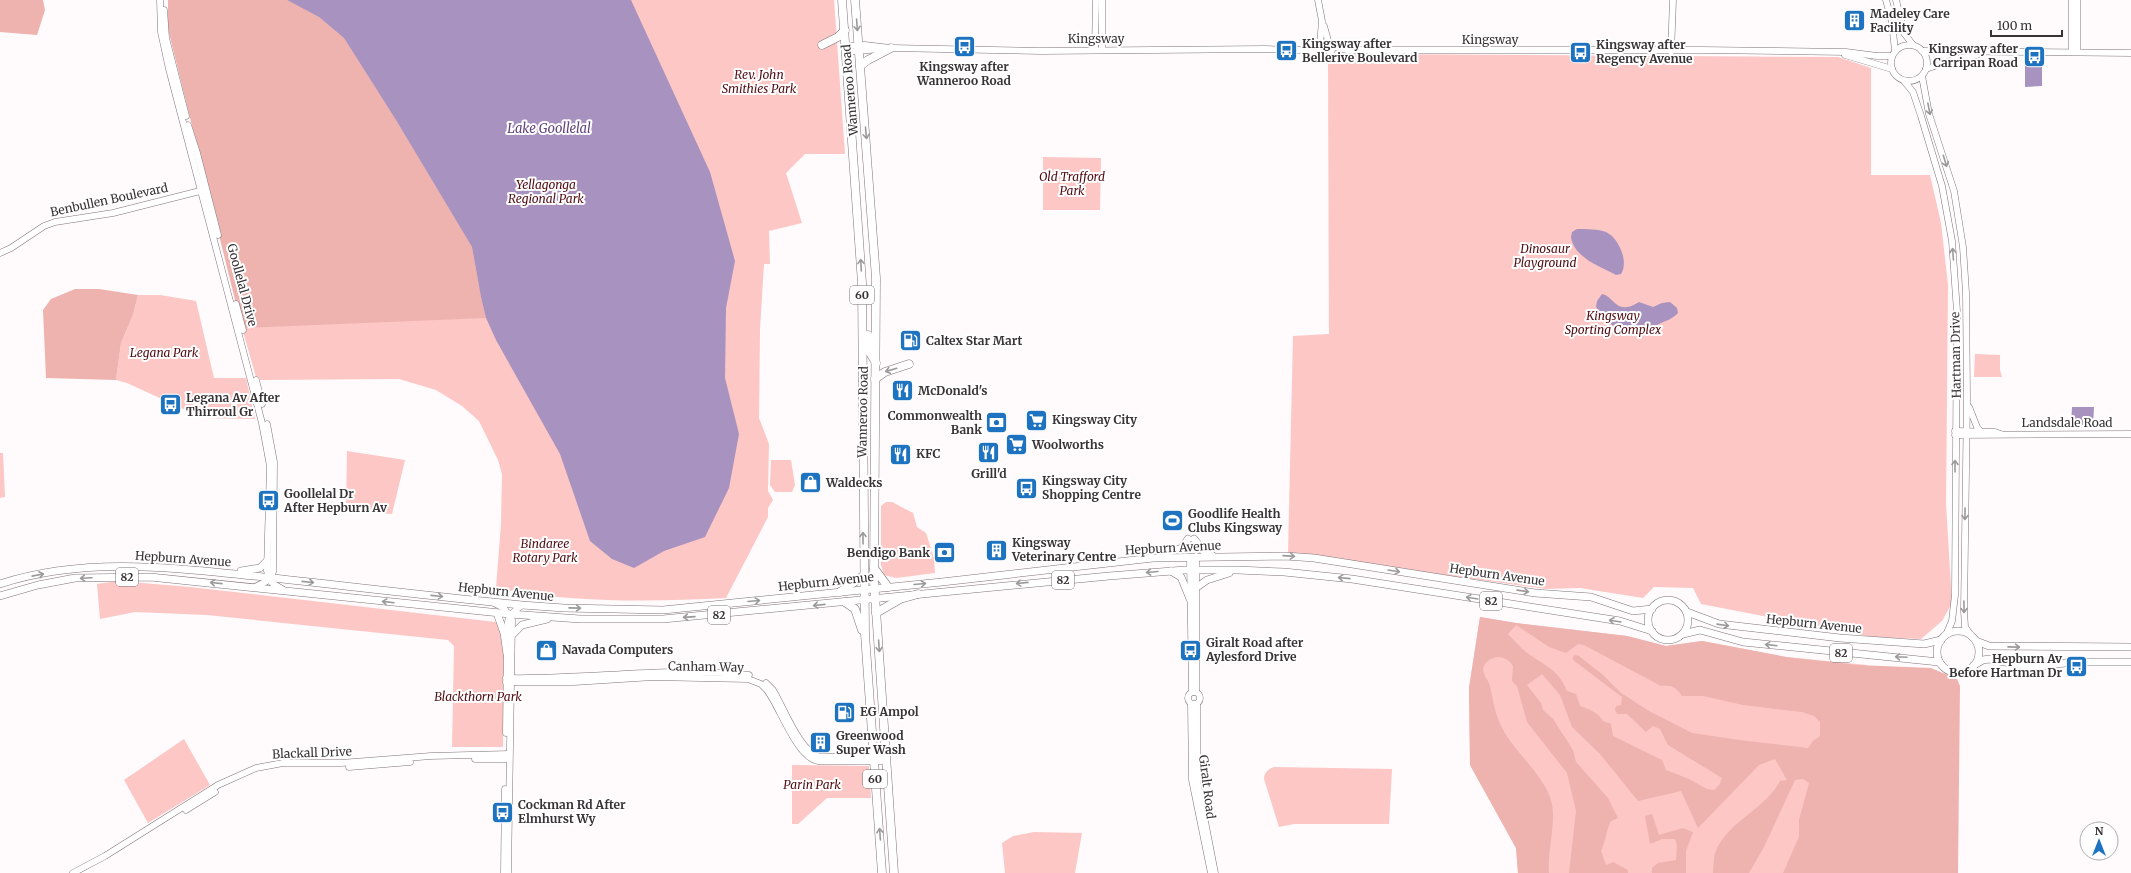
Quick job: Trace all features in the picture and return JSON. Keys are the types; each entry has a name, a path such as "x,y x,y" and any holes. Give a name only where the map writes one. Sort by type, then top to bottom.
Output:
{"highway":[{"name":"Wanneroo Road","path":"842,0 862,283 864,437 863,576 865,634 882,873"},
{"name":"Wanneroo Road","path":"855,0 876,278 874,567 894,873"},
{"path":"822,45 838,37 845,30"},
{"path":"860,66 891,48"},
{"path":"851,126 856,121 865,118"},
{"path":"862,283 867,301 869,351 876,363 872,365 869,371 869,429 864,437"},
{"path":"875,380 885,372 909,364"},
{"path":"863,520 866,522 869,519 869,504 874,494"},
{"path":"874,567 888,587"},
{"path":"840,592 863,576"},
{"path":"876,613 900,599 918,594"},
{"path":"845,602 855,609 865,634"}],"main road":[{"name":"Goollelal Drive","path":"160,0 163,45 259,388 273,454 273,572 269,578"},
{"name":"Goollelal Drive","path":"164,0 166,38 268,451 270,499 266,571 269,578"},
{"path":"1095,50 1096,0"},
{"path":"1102,0 1102,49"},
{"path":"1673,0 1673,52"},
{"path":"1886,0 1892,22 1894,53 1892,69 1896,76 1904,81 1914,81 1922,76 1926,69 1927,61 1922,51 1913,45 1904,33 1896,0"},
{"path":"2072,0 2075,51"},
{"path":"2075,51 2077,0"},
{"path":"1318,1 1322,21 1332,50 1330,55"},
{"path":"1320,54 1322,21"},
{"name":"Kingsway","path":"1301,50 1326,43 1345,50 1894,53"},
{"path":"1894,53 1902,46 1913,45"},
{"name":"Kingsway","path":"846,49 885,46 891,48 1095,50 1301,50 1325,56 1345,50"},
{"path":"1922,51 2129,52"},
{"name":"Kingsway","path":"1832,52 1892,69"},
{"path":"1926,69 1956,59 1994,52"},
{"name":"Hartman Drive","path":"1922,76 1929,114 1954,191 1962,231 1966,292 1967,399 1964,611 1966,627 1974,639"},
{"name":"Hartman Drive","path":"1904,81 1913,92 1922,116 1942,186 1952,241 1957,311 1955,595 1952,621 1943,637"},
{"name":"Benbullen Boulevard","path":"0,249 49,221 114,210 203,188"},
{"name":"Benbullen Boulevard","path":"0,253 11,248 44,226 54,222 113,213 203,188"},
{"path":"1967,399 1973,418 1980,431"},
{"name":"Landsdale Road","path":"1966,433 1980,431 2002,434 2131,434"},
{"name":"Landsdale Road","path":"1955,433 1994,436 2002,434"},
{"path":"1153,558 1182,548 1191,539 1205,553 1216,556"},
{"path":"1193,556 1197,587 1194,692 1188,697 1194,704 1200,697 1194,692 1190,599 1194,570"},
{"name":"Hepburn Avenue","path":"0,584 56,571 107,565 225,572 522,605 564,608 663,610 864,590 1153,558 1193,556 1285,556 1314,558 1535,593 1591,597 1632,611 1652,609"},
{"path":"225,572 254,570 260,568 267,561"},
{"path":"1197,587 1208,580 1237,570"},
{"name":"Hepburn Avenue","path":"0,596 38,585 75,578 150,577 551,618 663,619 1171,571 1237,570 1284,572 1352,579 1620,621 1652,631"},
{"path":"1171,571 1181,577 1190,599"},
{"path":"255,587 269,578 274,585 285,590"},
{"name":"82","path":"1652,609 1658,603 1671,601 1680,604 1687,612"},
{"path":"493,602 504,608 510,614 512,620 504,873"},
{"path":"507,654 507,620 510,614 522,605"},
{"path":"1652,609 1649,615 1649,624 1652,631"},
{"path":"1683,634 1688,625 1687,612"},
{"name":"Hepburn Avenue","path":"1687,612 1719,624 1840,638 1924,644 1943,637"},
{"path":"497,613 504,633 509,680"},
{"path":"512,635 522,625 551,618"},
{"name":"Hepburn Avenue","path":"1683,634 1700,630 1722,638 1743,642 1939,662"},
{"name":"82","path":"1652,631 1665,640 1676,639 1683,634"},
{"name":"82","path":"1943,637 1953,632 1962,632 1989,646 2131,647"},
{"path":"1939,662 1937,651 1943,637"},
{"path":"1974,639 1979,653 1974,665"},
{"name":"82","path":"1939,662 1944,668 1952,672 1961,673 1983,660 1990,659 2032,667 2073,662 2131,662"},
{"name":"Canham Way","path":"509,680 574,682 653,677 748,679 761,684 767,690 801,750 810,758 818,761 886,758"},
{"name":"Giralt Road","path":"1194,704 1192,780 1211,873"},
{"name":"Giralt Road","path":"1194,704 1197,780 1215,873"},
{"name":"Blackall Drive","path":"73,873 84,871 218,785 256,768 283,763 341,763 431,756 507,757"},
{"path":"507,757 508,873"}],"green space":[{"name":"Yellagonga Regional Park","path":"169,0 834,0 845,154 805,154 786,173 802,223 769,231 770,264 764,264 760,329 759,418 769,444 768,491 773,500 768,508 768,517 726,598 639,601 582,599 525,593 496,588 501,524 502,474 498,460 479,421 462,406 436,390 399,379 260,380 259,377 256,377 242,328"},
{"name":"Kingsway Sporting Complex","path":"1337,55 1838,57 1871,68 1871,175 1930,175 1941,223 1948,285 1946,504 1952,603 1942,621 1921,639 1872,637 1701,604 1693,588 1654,587 1643,598 1580,588 1546,589 1288,554 1293,336 1329,334 1328,58"},
{"name":"Old Trafford Park","path":"1043,157 1101,158 1100,210 1043,210"},
{"name":"Legana Park","path":"138,295 160,295 196,301 214,378 246,378 255,419 203,418 127,383 116,380 121,343 133,315"},
{"path":"1975,354 2000,355 2000,370 2002,377 1974,377"},
{"path":"347,451 405,460 392,514 346,511"},
{"path":"0,453 3,453 5,497 0,498"},
{"path":"771,460 791,460 795,485 792,492 775,492 770,485"},
{"path":"886,502 892,502 913,513 917,527 926,533 934,558 935,573 896,578 884,575 881,565 881,506"},
{"name":"Blackthorn Park","path":"118,581 190,587 504,623 503,747 452,747 454,646 448,640 207,615 135,612 100,619 97,584"},
{"path":"1480,617 1516,623 1627,636 1666,646 1702,641 1786,657 1867,665 1826,873 1518,873 1516,848 1470,765 1469,688"},
{"path":"184,739 210,785 148,823 124,780"},
{"name":"Parin Park","path":"792,765 869,766 871,798 827,798 798,824 792,824"},
{"path":"1274,767 1392,769 1389,824 1294,824 1279,827 1264,779 1267,772"},
{"path":"1034,832 1082,833 1075,873 1005,873 1002,843 1013,836"}],"shaded area":[{"path":"0,0 43,0 45,10 37,35 0,32"},
{"path":"168,0 287,0 319,17 344,38 396,120 472,247 486,318 242,328 168,29"},
{"path":"75,289 99,289 138,295 133,315 121,343 116,380 46,378 43,310 51,299"},
{"path":"1480,617 1516,623 1627,636 1666,646 1702,641 1786,657 1857,665 1931,668 1957,679 1960,686 1958,873 1783,873 1799,837 1799,820 1809,783 1803,779 1795,780 1764,847 1749,873 1713,873 1715,853 1729,831 1766,800 1780,781 1787,780 1775,759 1759,765 1698,828 1681,791 1638,801 1600,754 1572,727 1560,695 1542,674 1527,685 1541,703 1543,710 1553,719 1573,750 1576,762 1608,798 1618,818 1611,821 1601,851 1606,865 1613,862 1628,870 1628,873 1569,873 1576,811 1567,773 1527,722 1517,686 1512,681 1513,666 1507,660 1498,657 1489,660 1483,669 1484,675 1489,683 1498,719 1505,734 1546,788 1550,797 1553,814 1549,854 1549,873 1518,873 1516,848 1470,765 1469,688","holes":["1516,625 1549,647 1566,653 1578,644 1584,645 1661,686 1673,687 1678,690 1682,696 1703,696 1743,705 1802,712 1814,716 1820,722 1820,736 1813,741 1808,748 1692,733 1649,711 1621,693 1603,675 1579,656 1575,655 1573,660 1622,697 1621,705 1616,706 1615,710 1617,714 1627,714 1646,732 1653,726 1660,729 1668,745 1722,778 1720,784 1714,790 1707,789 1689,779 1666,770 1662,760 1613,736 1611,724 1603,721 1599,716 1587,708 1580,706 1576,694 1567,691 1555,672 1526,652 1508,634"]},
{"path":"1652,814 1659,835 1683,828 1693,832 1686,851 1686,873 1652,873 1652,868 1658,863 1676,860 1677,846 1675,839 1662,839 1650,844 1645,816"}],"water":[{"name":"Lake Goollelal","path":"287,0 631,0 710,172 735,261 726,308 725,378 739,434 729,488 705,537 664,551 634,568 612,559 590,541 560,454 496,340 486,318 472,247 396,120 344,38 319,17"},
{"path":"2029,59 2042,59 2042,86 2025,87 2025,63"},
{"path":"1577,229 1599,230 1606,232 1615,239 1619,245 1623,257 1624,263 1621,274 1616,275 1596,265 1577,251 1571,237 1572,232"},
{"path":"1602,294 1619,306 1623,307 1639,302 1653,307 1662,303 1670,302 1677,308 1678,313 1648,329 1631,332 1623,331 1610,323 1596,307 1597,301"},
{"path":"2072,407 2094,407 2093,428 2071,427"}],"place":[{"name":"Madeley Care Facility","path":"1855,21"},
{"name":"Kingsway after Wanneroo Road","path":"964,46"},
{"name":"Kingsway after Bellerive Boulevard","path":"1286,51"},
{"name":"Kingsway after Regency Avenue","path":"1581,52"},
{"name":"Kingsway after Carripan Road","path":"2034,56"},
{"name":"Caltex Star Mart","path":"910,341"},
{"name":"McDonald's","path":"902,391"},
{"name":"Legana Av After Thirroul Gr","path":"170,405"},
{"name":"Kingsway City","path":"1037,420"},
{"name":"Commonwealth Bank","path":"997,423"},
{"name":"Woolworths","path":"1016,445"},
{"name":"Grill'd","path":"989,453"},
{"name":"KFC","path":"901,454"},
{"name":"Waldecks","path":"810,483"},
{"name":"Kingsway City Shopping Centre","path":"1026,488"},
{"name":"Goollelal Dr After Hepburn Av","path":"268,501"},
{"name":"Goodlife Health Clubs Kingsway","path":"1172,521"},
{"name":"Kingsway Veterinary Centre","path":"996,550"},
{"name":"Bendigo Bank","path":"945,553"},
{"name":"Navada Computers","path":"547,650"},
{"name":"Giralt Road after Aylesford Drive","path":"1190,650"},
{"name":"Hepburn Av Before Hartman Dr","path":"2077,666"},
{"name":"EG Ampol","path":"845,712"},
{"name":"Greenwood Super Wash","path":"820,743"},
{"name":"Cockman Rd After Elmhurst Wy","path":"503,812"}],"park label":[{"name":"Rev. John Smithies Park","path":"759,82"},
{"name":"Dinosaur Playground","path":"1545,256"},
{"name":"Bindaree Rotary Park","path":"545,551"}]}
